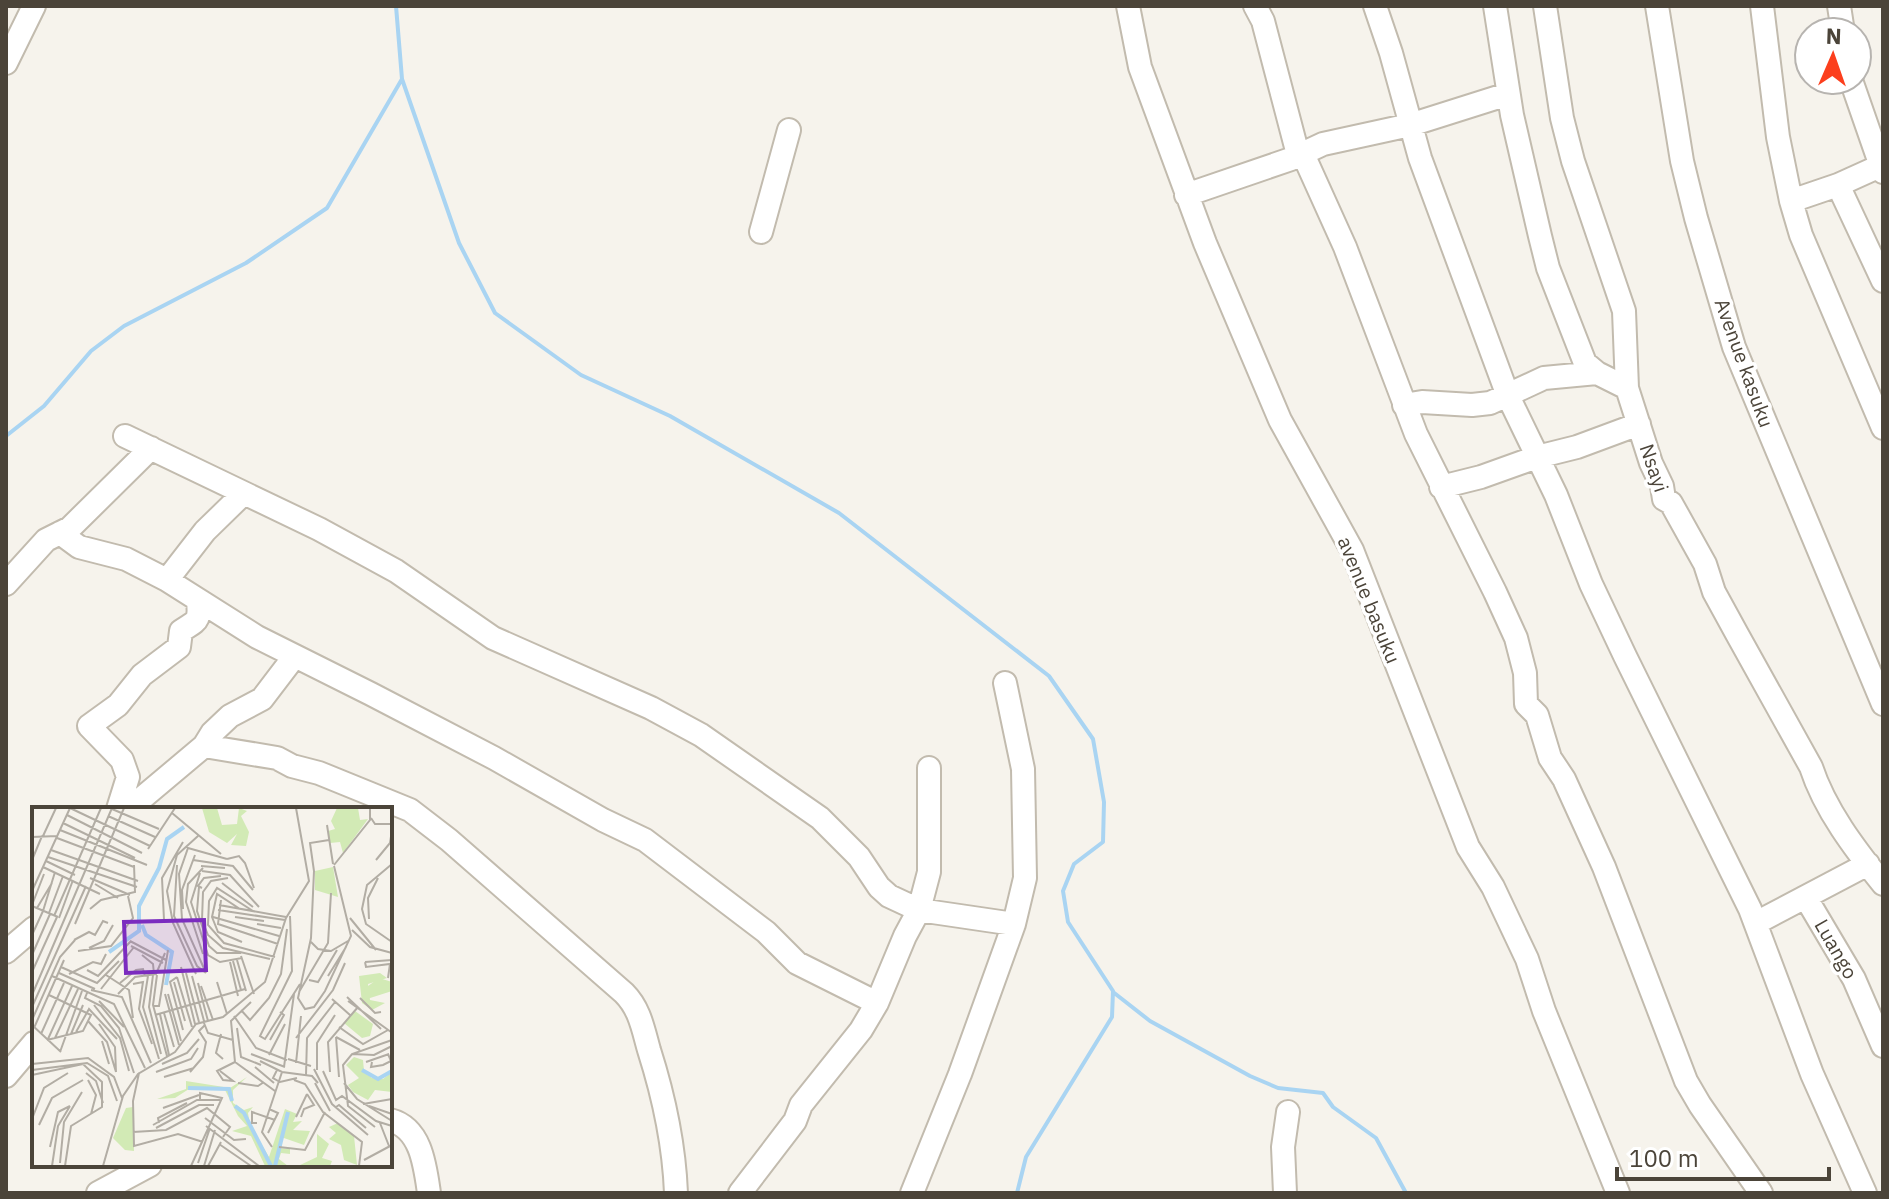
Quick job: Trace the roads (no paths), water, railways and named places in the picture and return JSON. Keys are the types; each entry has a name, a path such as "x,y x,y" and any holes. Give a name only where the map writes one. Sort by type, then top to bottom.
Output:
{"street":[{"path":"6,63 34,6"},
{"name":"avenue basuku","path":"1128,6 1140,67 1186,195 1280,420 1352,550 1468,847 1493,887 1527,959 1544,1011 1618,1193"},
{"path":"1255,6 1263,21 1296,147 1303,154 1345,247 1404,405 1516,638 1526,679 1526,704 1537,715 1550,758 1564,779 1604,867 1686,1081 1761,1193"},
{"path":"1375,6 1431,190 1508,396 1613,632 1756,923 1812,1074 1865,1193"},
{"path":"1495,6 1508,94 1548,268 1580,354 1597,373 1627,388"},
{"name":"Nsayi","path":"1545,6 1562,118 1573,161 1624,311 1627,388 1664,499 1671,503 1701,556 1714,592 1811,767 1819,790 1883,884"},
{"name":"Avenue kasuku","path":"1657,6 1682,161 1734,347 1881,696"},
{"path":"1762,6 1778,137 1791,201 1801,235 1883,428"},
{"path":"1186,195 1333,142 1410,125 1508,94"},
{"path":"1791,201 1882,169 1857,96"},
{"path":"761,232 789,130"},
{"path":"1838,185 1883,281"},
{"path":"1404,405 1490,403 1544,378 1597,373"},
{"path":"1441,487 1577,447 1639,424"},
{"path":"125,436 319,529 396,571 493,638 651,708 701,735 820,818 859,857 879,887 889,896 919,910 1014,924"},
{"path":"6,584 46,540 70,528 151,448"},
{"path":"167,580 205,531 243,494"},
{"path":"60,533 79,547 126,559 167,580 229,621 294,657 494,758 603,820 645,840 766,932 797,963 877,1003"},
{"path":"119,807 128,777 122,760 89,726 118,705 142,675 179,647 181,631 193,626 198,618 198,600"},
{"path":"131,807 204,746 212,733 230,716 262,699 294,657"},
{"path":"912,1193 960,1074 1014,924 1025,878 1023,769 1005,683"},
{"path":"204,746 277,758 410,810 449,840 624,993 638,1012 662,1091 676,1193"},
{"path":"740,1193 795,1121 801,1105 861,1030 877,1003 919,910 929,872 929,768"},
{"path":"1756,923 1868,864"},
{"name":"Luango","path":"1806,898 1854,979 1883,1046"},
{"path":"6,952 32,930"},
{"path":"6,1076 32,1045"},
{"path":"1285,1193 1283,1147 1288,1112"},
{"path":"392,1121 407,1126 415,1136 429,1193"},
{"path":"98,1193 146,1167"}],"waterway":[{"path":"6,436 44,406 91,351 124,326 246,263 327,208 402,79 396,6"},
{"path":"402,79 459,243 495,313 581,375 670,416 839,513 1049,676 1093,739 1104,802 1103,842 1074,864 1063,891 1068,922 1113,991 1112,1017 1026,1157 1017,1193"},
{"path":"1113,992 1150,1021 1250,1076 1278,1088 1323,1093 1333,1107 1376,1138 1406,1193"}]}
